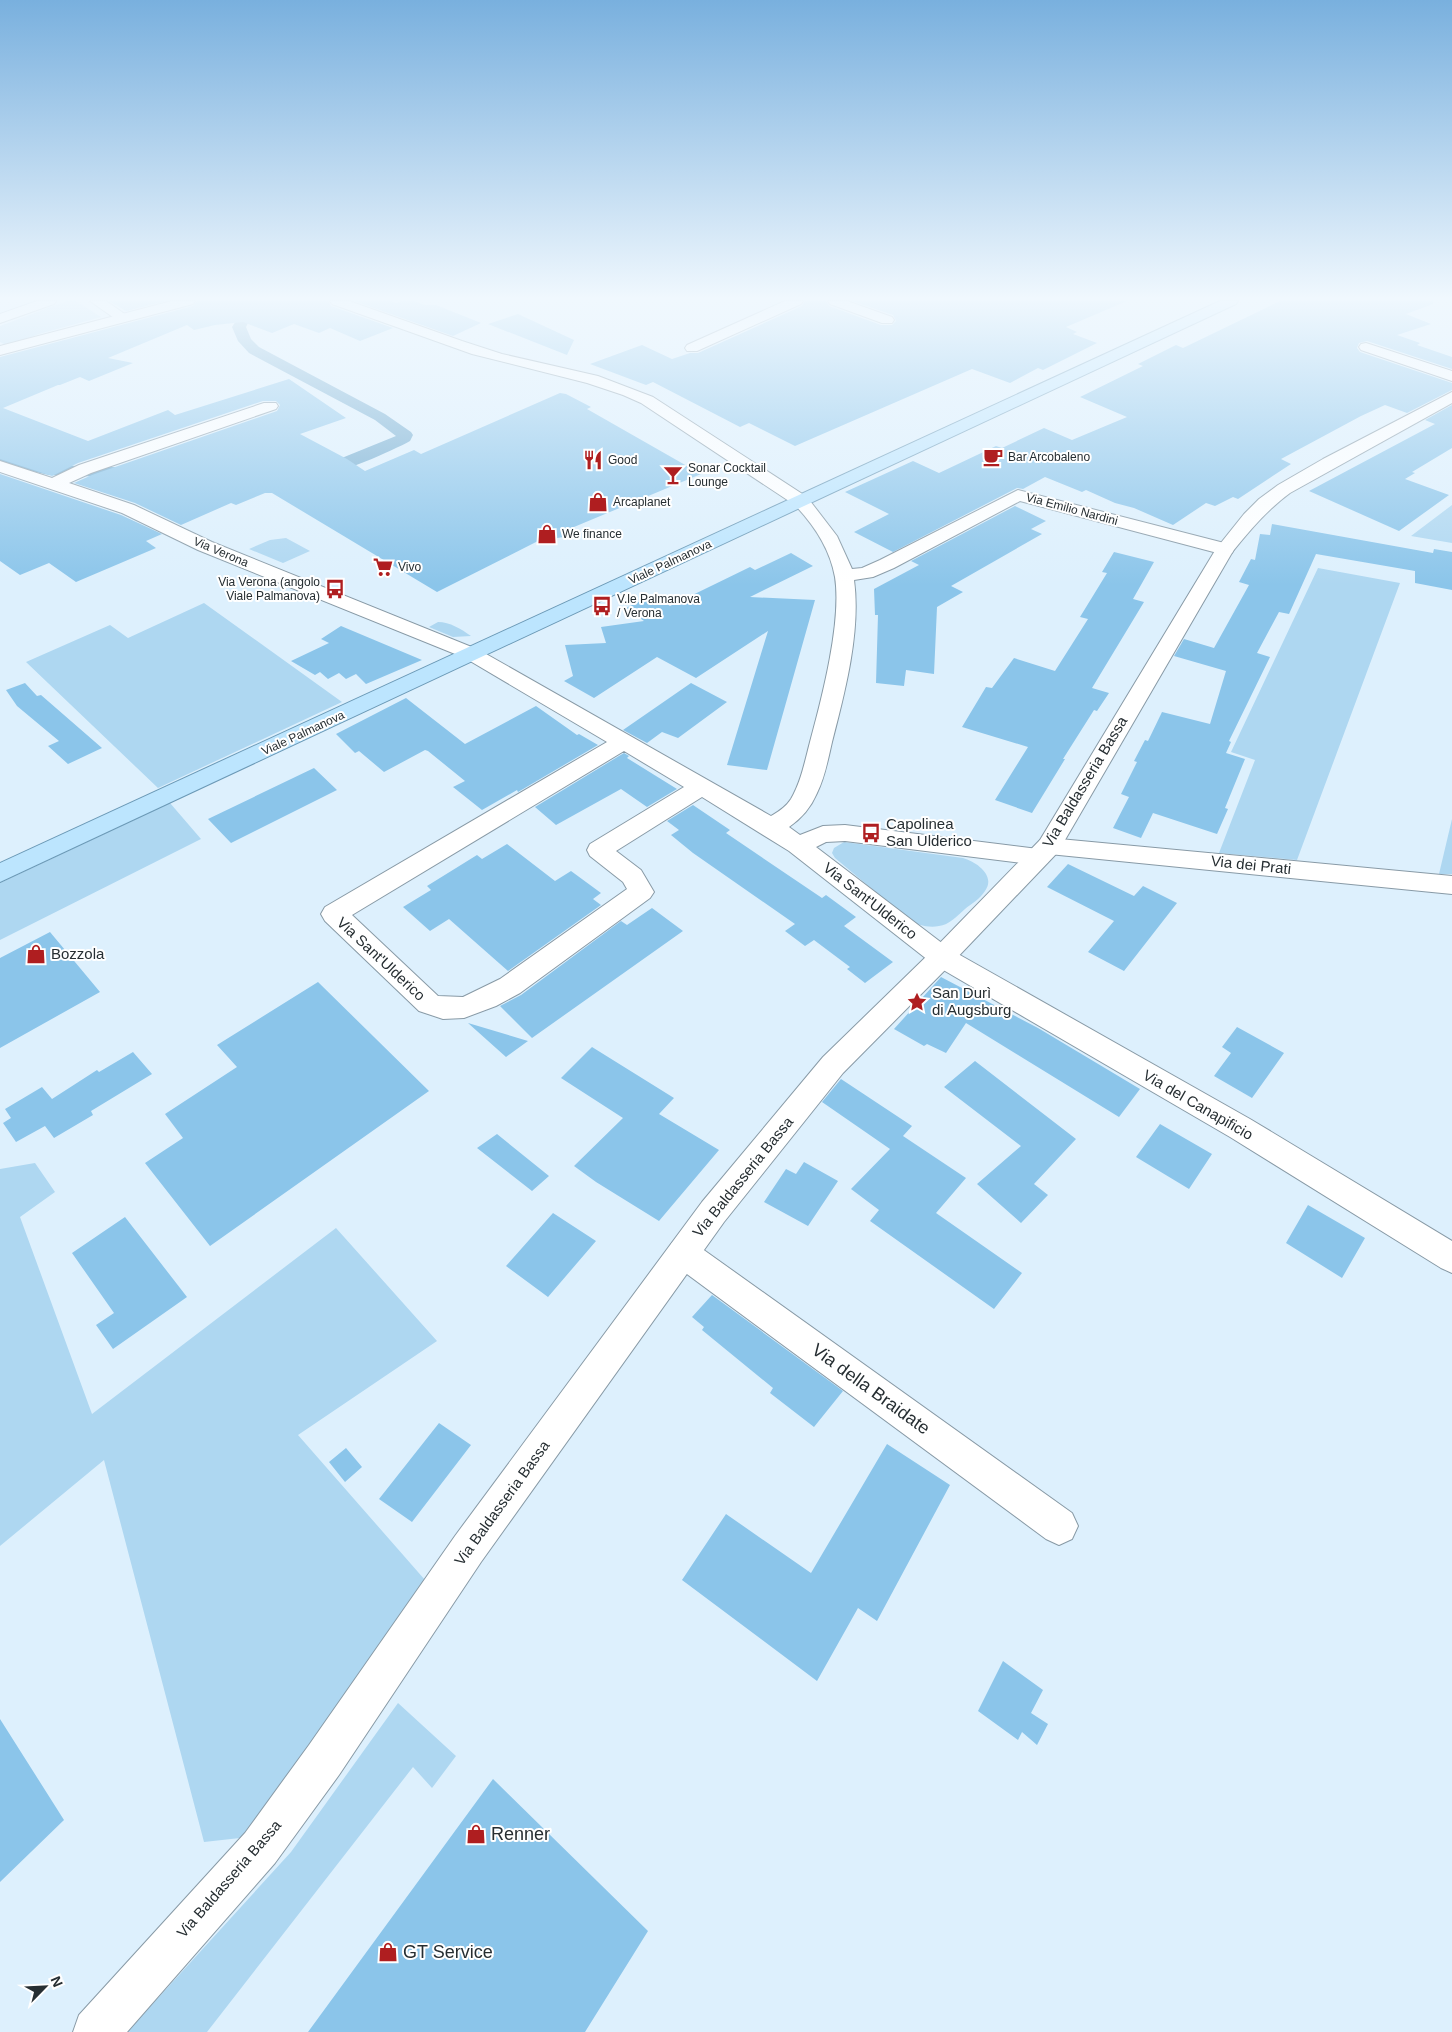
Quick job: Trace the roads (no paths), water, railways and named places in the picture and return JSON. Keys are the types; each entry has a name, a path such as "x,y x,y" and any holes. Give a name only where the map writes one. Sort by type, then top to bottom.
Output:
{"main road":[{"name":"Viale Palmanova","path":"0,873 1027,396"}],"street":[{"path":"639,396 801,501 826,534 844,575 846,596 837,677 815,764 799,804 791,814 771,828"},
{"name":"Via Baldasseria Bassa","path":"96,2032 260,1848 324,1760 468,1550 713,1212 833,1065 942,957 1044,851 1225,549 1250,518 1265,503 1284,489 1329,462 1452,397"},
{"path":"53,484 79,472 270,406"},
{"name":"Via Verona","path":"0,466 128,510 205,546 472,654"},
{"name":"Via Emilio Nardini","path":"844,575 866,573 876,569 1018,495 1225,549"},
{"name":"Via Sant'Ulderico","path":"472,654 625,741 798,845 942,957"},
{"name":"Via Sant'Ulderico","path":"625,741 334,914 429,1004 443,1008 464,1007 486,999 510,986 641,892 632,876 599,850 702,787"},
{"path":"798,845 823,834 845,832 1044,851"},
{"name":"Via dei Prati","path":"1044,851 1452,885"},
{"name":"Via del Canapificio","path":"942,957 1240,1128 1452,1258"},
{"name":"Via della Braidate","path":"684,1253 1058,1526"}],"waterway":[{"path":"316,472 325,471 397,442 404,438 405,435 380,417 340,396"},
{"path":"0,459 24,466 49,470 139,473"}],"place":[{"name":"Bar Arcobaleno","path":"993,457"},
{"name":"Good","path":"593,460"},
{"name":"Sonar Cocktail Lounge","path":"673,475"},
{"name":"Arcaplanet","path":"598,502"},
{"name":"We finance","path":"547,534"},
{"name":"Vivo","path":"383,567"},
{"name":"Via Verona (angolo Viale Palmanova)","path":"335,589"},
{"name":"V.le Palmanova / Verona","path":"602,606"},
{"name":"Capolinea San Ulderico","path":"871,833"},
{"name":"Bozzola","path":"36,954"},
{"name":"San Durì di Augsburg","path":"917,1002"},
{"name":"Renner","path":"476,1834"},
{"name":"GT Service","path":"388,1952"}]}
